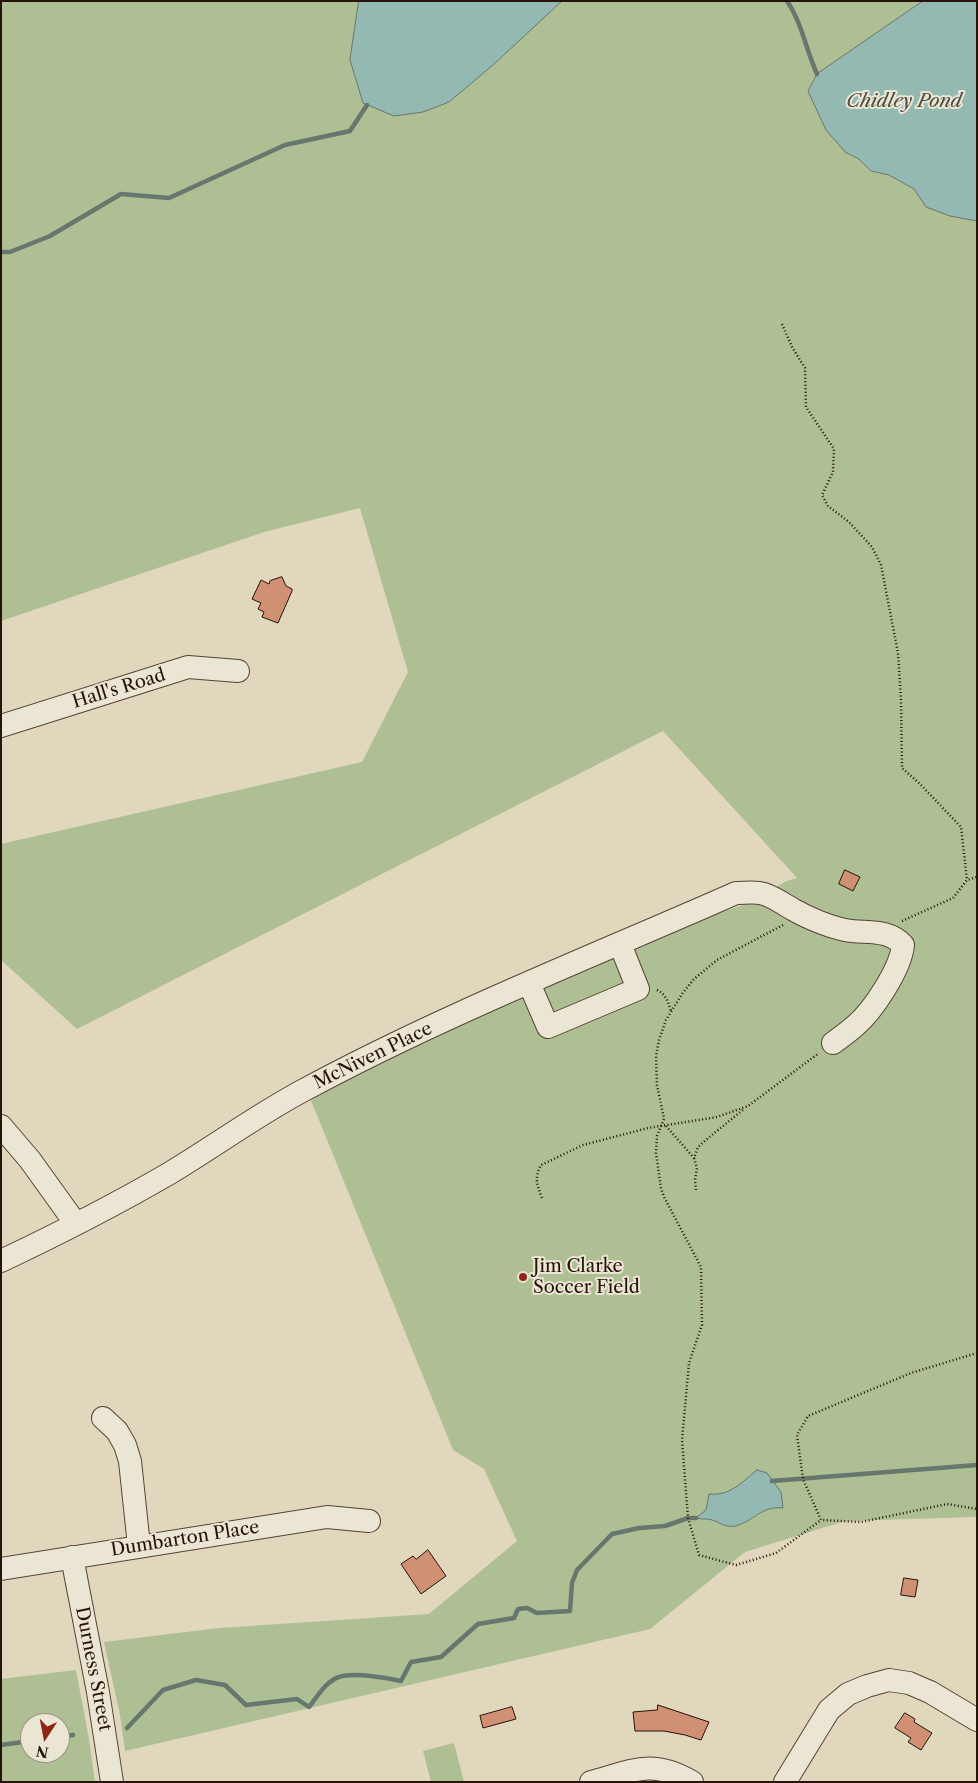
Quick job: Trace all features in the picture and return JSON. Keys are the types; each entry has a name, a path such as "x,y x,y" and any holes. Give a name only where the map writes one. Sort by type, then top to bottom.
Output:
{"street":[{"name":"Hall's Road","path":"1,726 188,667 238,671"},
{"name":"McNiven Place","path":"1,1261 122,1200 302,1091 411,1036 529,982 736,893 751,892 764,894 802,915 845,930 879,932 890,935 903,945 900,962 883,991 856,1026 833,1043"},
{"path":"529,982 548,1027 638,989 620,944"},
{"path":"1,1126 30,1160 76,1224"},
{"path":"103,1418 116,1431 125,1445 130,1461 139,1546"},
{"name":"Dumbarton Place","path":"1,1569 327,1517 369,1521"},
{"name":"Durness Street","path":"72,1557 98,1692 112,1782"},
{"path":"785,1782 829,1710 848,1694 867,1686 889,1680 910,1683 930,1692 977,1720"},
{"path":"591,1782 644,1768 663,1768 678,1773 692,1782"}],"path":[{"path":"782,324 792,347 805,368 806,407 834,449 833,472 822,495 828,506 848,522 872,547 881,566 898,653 902,700 902,768 962,827 967,880"},
{"path":"896,924 953,898 967,880 977,876"},
{"path":"762,936 717,960 694,979 671,1011 661,1034 656,1056 657,1085 664,1119 656,1136 656,1153 661,1188 701,1267 702,1325 689,1363 682,1440 688,1518 700,1555 736,1565 776,1552 821,1520 861,1522 947,1504 977,1509"},
{"path":"638,989 661,992 665,996 671,1011"},
{"path":"694,1158 698,1147 707,1139 833,1043"},
{"path":"542,1198 536,1181 541,1165 583,1146 648,1128 717,1117 748,1106"},
{"path":"666,1126 694,1158 698,1168 695,1180 696,1190"},
{"path":"821,1520 803,1479 797,1435 808,1416 911,1373 977,1353"}],"green space":[{"path":"1,1 977,1 977,1517 845,1521 745,1552 650,1629 125,1751 120,1715 104,1642 219,1628 429,1614 517,1541 484,1469 453,1450 310,1098 474,1018 699,920 743,905 787,881 797,878 663,731 77,1029 1,960 1,844 362,762 408,672 360,508 264,532 1,621"},
{"path":"76,1670 95,1782 1,1782 1,1679"},
{"path":"454,1743 464,1782 431,1782 423,1751"}],"water":[{"path":"359,1 562,1 493,65 449,102 423,112 394,116 363,103 350,60"},
{"name":"Chidley Pond","path":"923,1 977,1 977,221 950,216 926,207 914,189 889,175 871,171 859,159 845,152 826,130 808,91 817,74"},
{"path":"757,1470 767,1473 781,1492 783,1508 763,1511 735,1526 726,1526 710,1519 696,1518 706,1510 709,1494 729,1491"}],"building":[{"path":"282,577 286,586 292,589 292,591 278,623 262,617 264,612 258,609 261,603 252,599 261,580 269,584 270,581"},
{"path":"845,870 860,877 853,891 839,884"},
{"path":"428,1550 446,1576 421,1594 401,1564 413,1556 416,1559"},
{"path":"904,1578 918,1580 915,1597 901,1595"},
{"path":"658,1705 709,1722 701,1740 664,1731 635,1731 633,1712 657,1710"},
{"path":"512,1707 516,1719 483,1728 480,1716"},
{"path":"905,1713 915,1719 914,1722 932,1733 921,1750 908,1742 911,1738 895,1728"}],"waterway":[{"path":"787,1 800,27 817,74"},
{"path":"1,252 10,252 50,236 121,194 169,198 285,145 350,131 367,105"},
{"path":"772,1481 977,1465"},
{"path":"127,1728 163,1690 196,1680 225,1685 246,1705 297,1699 309,1707 326,1686 339,1677 361,1675 401,1681 411,1662 441,1657 478,1624 514,1618 518,1609 527,1608 537,1613 570,1611 572,1583 577,1570 612,1534 639,1528 665,1526 688,1518 696,1518"},
{"path":"1,1745 20,1742"}],"place":[{"name":"Jim Clarke Soccer Field","path":"523,1277"}]}
